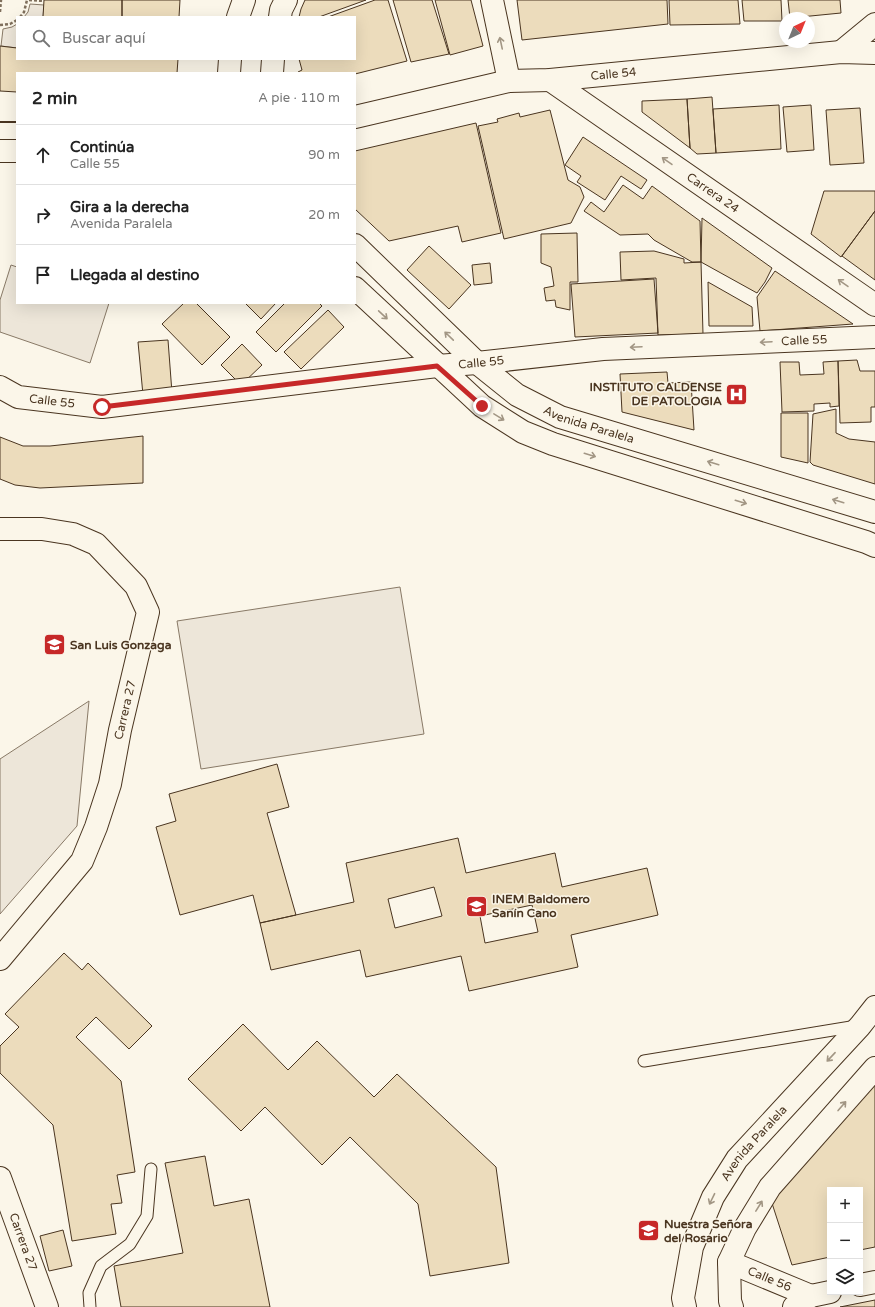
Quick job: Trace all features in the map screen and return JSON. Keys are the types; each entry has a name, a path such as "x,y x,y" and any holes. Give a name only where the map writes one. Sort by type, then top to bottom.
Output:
{"street":[{"path":"238,16 244,0"},
{"path":"280,16 281,10 286,0"},
{"path":"492,0 509,81"},
{"path":"842,52 875,24"},
{"name":"Calle 54","path":"356,117 509,81 550,80 842,52 875,53"},
{"path":"229,72 230,60"},
{"path":"272,60 272,72"},
{"name":"Carrera 24","path":"550,80 875,305"},
{"path":"0,151 16,151"},
{"name":"Avenida Paralela","path":"356,246 477,363 517,395 560,417 875,512"},
{"path":"356,289 437,366 482,406 523,432 553,444 872,543"},
{"name":"Calle 55","path":"9,392 102,407 437,366 603,349 875,337"},
{"name":"Carrera 27","path":"0,529 42,529 73,534 96,544 136,586 148,612 120,730 110,784 96,827 82,861 0,959"},
{"name":"Avenida Paralela","path":"685,1307 683,1298 692,1247 713,1197 737,1159 860,1026 875,1007"},
{"path":"732,1307 730,1300 729,1262 745,1228 770,1188 875,1068"},
{"name":"Carrera 27","path":"0,1178 47,1307"},
{"name":"Calle 56","path":"729,1262 811,1298"},
{"path":"863,1284 875,1282"}],"lane":[{"path":"644,1061 860,1026"},
{"path":"90,1307 89,1292 101,1266 130,1244 147,1216 151,1169"}],"path":[{"path":"0,12 1,0"},
{"path":"21,16 24,12 28,0 44,1"},
{"path":"0,25 10,24 16,21"}],"shaded area":[{"path":"30,4 44,5 43,16 25,16 28,12"},
{"path":"16,25 16,48 1,46 3,29"},
{"path":"11,265 16,267 16,304 109,304 90,363 0,332 0,300"},
{"path":"400,587 424,734 201,769 177,621"},
{"path":"89,701 77,826 0,914 0,759"}],"building":[{"path":"44,0 122,0 122,16 43,16"},
{"path":"122,0 180,0 179,16 122,16"},
{"path":"305,0 366,0 322,16 299,16"},
{"path":"375,0 388,0 407,61 356,74 356,72 298,72 302,70 299,60 356,60 356,16 331,16"},
{"path":"393,0 432,0 449,54 411,62"},
{"path":"435,0 471,0 483,46 450,55"},
{"path":"517,0 667,0 668,24 522,40"},
{"path":"669,0 738,0 740,24 670,25"},
{"path":"742,0 781,0 782,12 779,12 779,21 744,21"},
{"path":"788,0 840,0 841,13 815,16 815,12 789,12"},
{"path":"0,46 16,48 16,60 178,60 177,72 16,72 16,92 0,91"},
{"path":"712,97 716,153 697,154 690,148 687,99"},
{"path":"687,99 690,148 642,112 642,101"},
{"path":"779,105 781,149 716,153 713,109"},
{"path":"811,105 814,150 787,152 783,107"},
{"path":"860,108 864,163 830,165 826,110"},
{"path":"550,110 568,180 580,187 584,197 571,223 504,239 478,126 498,122 497,119 519,113 520,117"},
{"path":"476,123 501,233 462,242 458,226 389,241 356,210 356,151"},
{"path":"583,137 647,180 641,189 621,176 605,200 577,182 581,176 565,165"},
{"path":"623,185 643,199 652,186 700,221 701,262 692,262 654,240 648,234 620,235 584,211 591,202 604,212"},
{"path":"824,191 875,191 875,211 841,257 811,234"},
{"path":"875,211 875,280 842,256"},
{"path":"702,218 772,268 765,282 757,293 701,262"},
{"path":"577,233 578,282 570,282 570,310 556,307 555,300 546,301 544,288 554,286 551,267 541,263 541,234"},
{"path":"429,246 471,285 449,309 407,270"},
{"path":"654,251 684,259 684,263 701,262 703,334 658,335 656,278 621,280 620,252"},
{"path":"490,263 492,283 474,285 472,265"},
{"path":"775,271 853,324 760,331 757,297"},
{"path":"654,279 658,333 575,337 571,284"},
{"path":"708,282 752,307 753,326 709,326"},
{"path":"183,304 197,304 230,337 202,365 162,324"},
{"path":"246,304 275,304 261,319"},
{"path":"284,304 320,304 322,306 276,352 256,332"},
{"path":"328,310 344,327 301,369 284,352"},
{"path":"168,340 172,393 143,395 138,342"},
{"path":"242,344 262,365 241,385 221,365"},
{"path":"857,360 860,371 875,371 875,407 871,407 871,422 840,423 838,361"},
{"path":"838,361 839,406 830,407 830,403 814,404 814,411 782,412 780,362 799,362 800,375 824,374 823,362"},
{"path":"667,372 668,383 691,382 694,430 622,412 620,374"},
{"path":"836,409 836,433 849,439 875,442 875,484 813,465 810,462 813,414"},
{"path":"781,413 808,413 808,463 781,457"},
{"path":"143,436 143,483 40,488 15,485 0,479 0,437 23,446 50,446"},
{"path":"277,764 289,807 267,813 296,915 260,923 253,895 180,915 156,827 176,821 169,794"},
{"path":"458,838 466,873 555,853 562,887 647,868 658,915 571,935 578,967 469,991 461,956 366,977 360,950 271,970 260,923 354,902 346,863","holes":["434,887 442,916 395,928 388,899","532,905 538,932 485,943 480,916"]},
{"path":"64,953 82,970 88,963 152,1026 129,1049 96,1017 76,1037 121,1081 135,1172 117,1175 122,1203 111,1204 116,1234 72,1241 53,1125 0,1073 0,1046 19,1027 5,1014"},
{"path":"243,1024 288,1070 317,1041 374,1097 397,1074 496,1167 509,1263 430,1276 418,1204 350,1137 322,1165 265,1107 241,1131 188,1079"},
{"path":"875,1079 875,1247 863,1249 863,1187 827,1187 827,1258 792,1265 769,1194"},
{"path":"205,1156 214,1206 249,1199 270,1307 121,1307 114,1266 183,1253 165,1163"},
{"path":"63,1230 72,1266 49,1271 40,1236"},
{"path":"875,1300 875,1307 840,1307"}],"wall":[{"path":"0,122 16,122"}],"place":[{"name":"INSTITUTO CALDENSE DE PATOLOGIA","path":"737,394"},
{"name":"San Luis Gonzaga","path":"55,645"},
{"name":"INEM Baldomero Sanín Cano","path":"476,906"},
{"name":"Nuestra Señora del Rosario","path":"648,1231"}],"route":[{"path":"102,407 437,366 482,406"}]}
